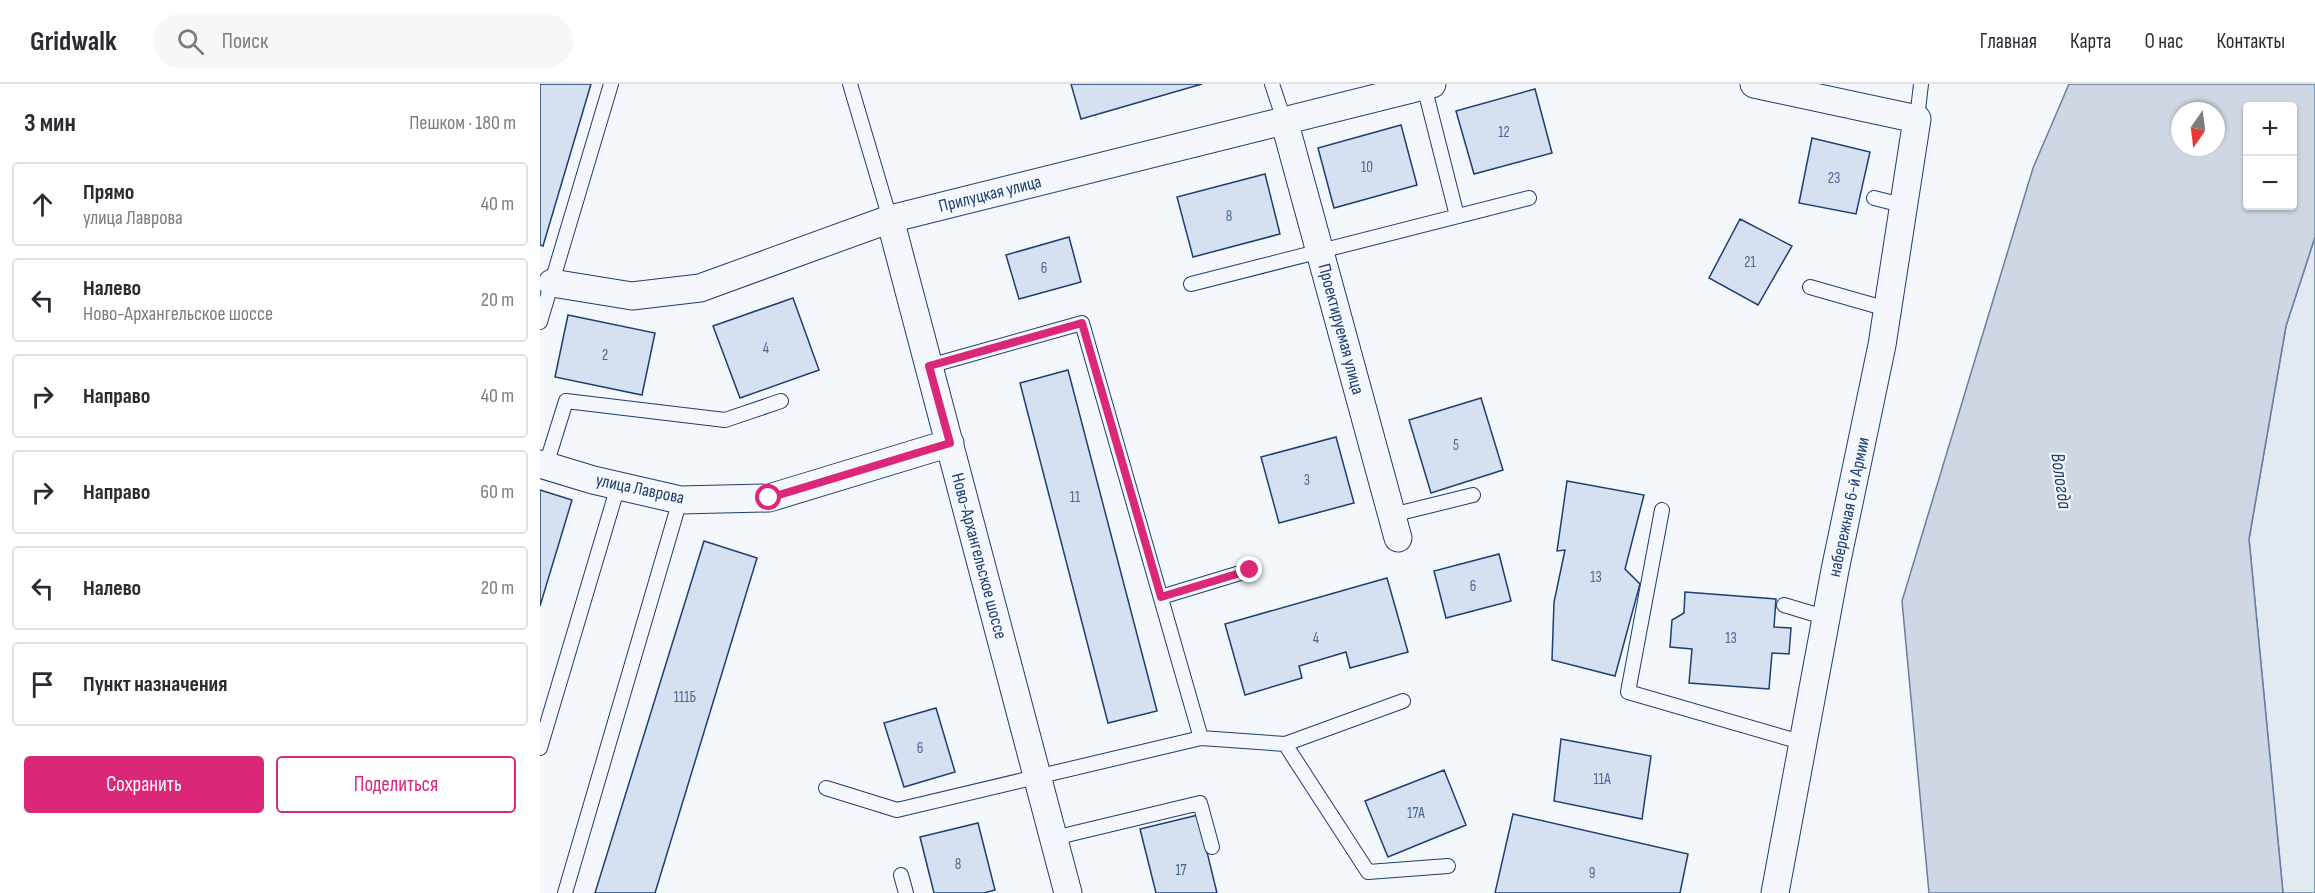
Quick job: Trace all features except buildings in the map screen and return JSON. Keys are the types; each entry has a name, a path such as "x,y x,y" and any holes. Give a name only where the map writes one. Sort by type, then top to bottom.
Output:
{"street":[{"path":"1754,84 1917,119"},
{"name":"Прилуцкая улица","path":"552,284 632,296 700,288 890,219 1428,85"},
{"name":"набережная 6-й Армии","path":"1775,893 1887,309 1917,119"},
{"name":"Проектируемая улица","path":"1284,120 1395,526"},
{"name":"Ново-Архангельское шоссе","path":"890,219 1068,893"},
{"name":"улица Лаврова","path":"543,465 680,500 769,498 950,443"}],"lane":[{"path":"540,322 611,84"},
{"path":"850,84 890,219"},
{"path":"1272,84 1284,120"},
{"path":"1917,119 1921,84"},
{"path":"1428,85 1457,216"},
{"path":"1191,284 1529,198"},
{"path":"1874,198 1902,205"},
{"path":"1810,287 1887,309"},
{"path":"929,366 1082,323 1201,738"},
{"path":"543,465 566,401 725,420 781,402"},
{"path":"540,748 618,486"},
{"path":"1395,526 1473,495"},
{"path":"565,893 680,500"},
{"path":"1662,510 1628,692 1804,743"},
{"path":"1161,597 1250,570"},
{"path":"1784,605 1827,618"},
{"path":"826,788 897,810 1201,738 1286,744 1403,701"},
{"path":"1286,744 1368,872 1448,866"},
{"path":"1054,838 1200,803 1212,847"},
{"path":"901,875 906,893"}],"shaded area":[{"path":"2315,237 2315,893 2283,893 2249,539 2286,326"}],"water":[{"name":"Вологда","path":"2069,84 2315,84 2315,237 2286,326 2249,539 2283,893 1929,893 1902,601 2033,168"}],"route":[{"path":"769,498 950,443 929,366 1082,323 1161,597 1250,570"}]}
